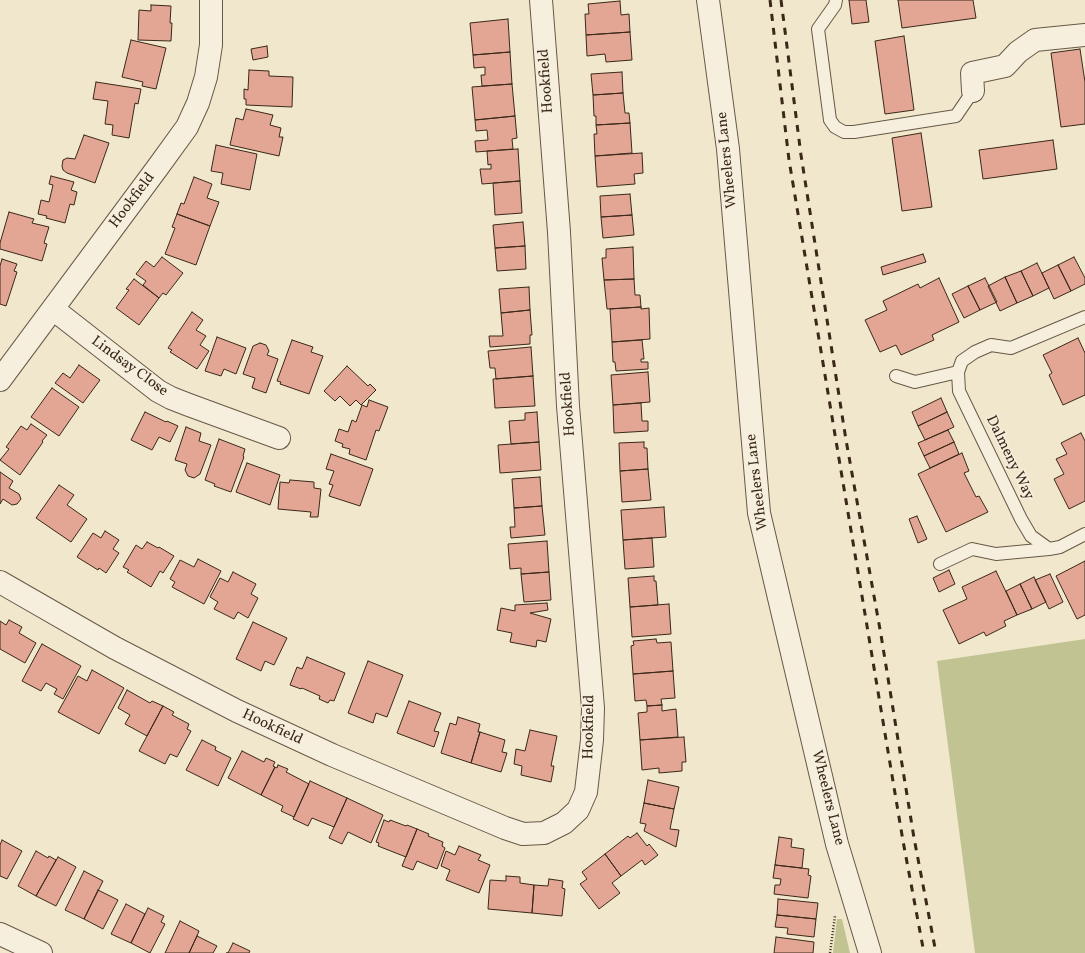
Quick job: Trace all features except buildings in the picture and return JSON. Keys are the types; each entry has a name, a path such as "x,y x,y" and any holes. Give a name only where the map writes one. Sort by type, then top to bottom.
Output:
{"street":[{"name":"Hookfield","path":"0,380 187,127 198,103 206,77 211,45 211,0"},
{"name":"Hookfield","path":"0,582 115,648 237,712 332,755 505,828 523,834 544,833 564,823 578,810 586,792 592,740 593,708 568,406 559,232 541,0"},
{"name":"Wheelers Lane","path":"708,0 728,149 759,513 837,844 870,953"},
{"path":"973,91 972,73 1005,66 1018,52 1035,40 1085,35"},
{"name":"Lindsay Close","path":"53,309 158,391 189,405 279,438"},
{"path":"0,934 41,953"}],"lane":[{"path":"836,0 835,5 818,29 830,120 834,127 844,132 854,132 956,116 973,91"},
{"path":"896,376 915,382 958,372 962,361 980,349 991,345 1011,348 1085,317"},
{"name":"Dalmeny Way","path":"958,372 959,391 1021,519 1031,536 1049,549"},
{"path":"940,564 972,549 996,554 1049,549 1060,547 1085,534"}],"green space":[{"path":"1085,639 1085,953 975,953 937,661"},
{"path":"837,919 842,919 850,953 833,953"}],"railway":[{"path":"770,0 789,160 903,841 924,953"},
{"path":"781,0 801,155 846,440 881,635 914,838 936,953"}]}
